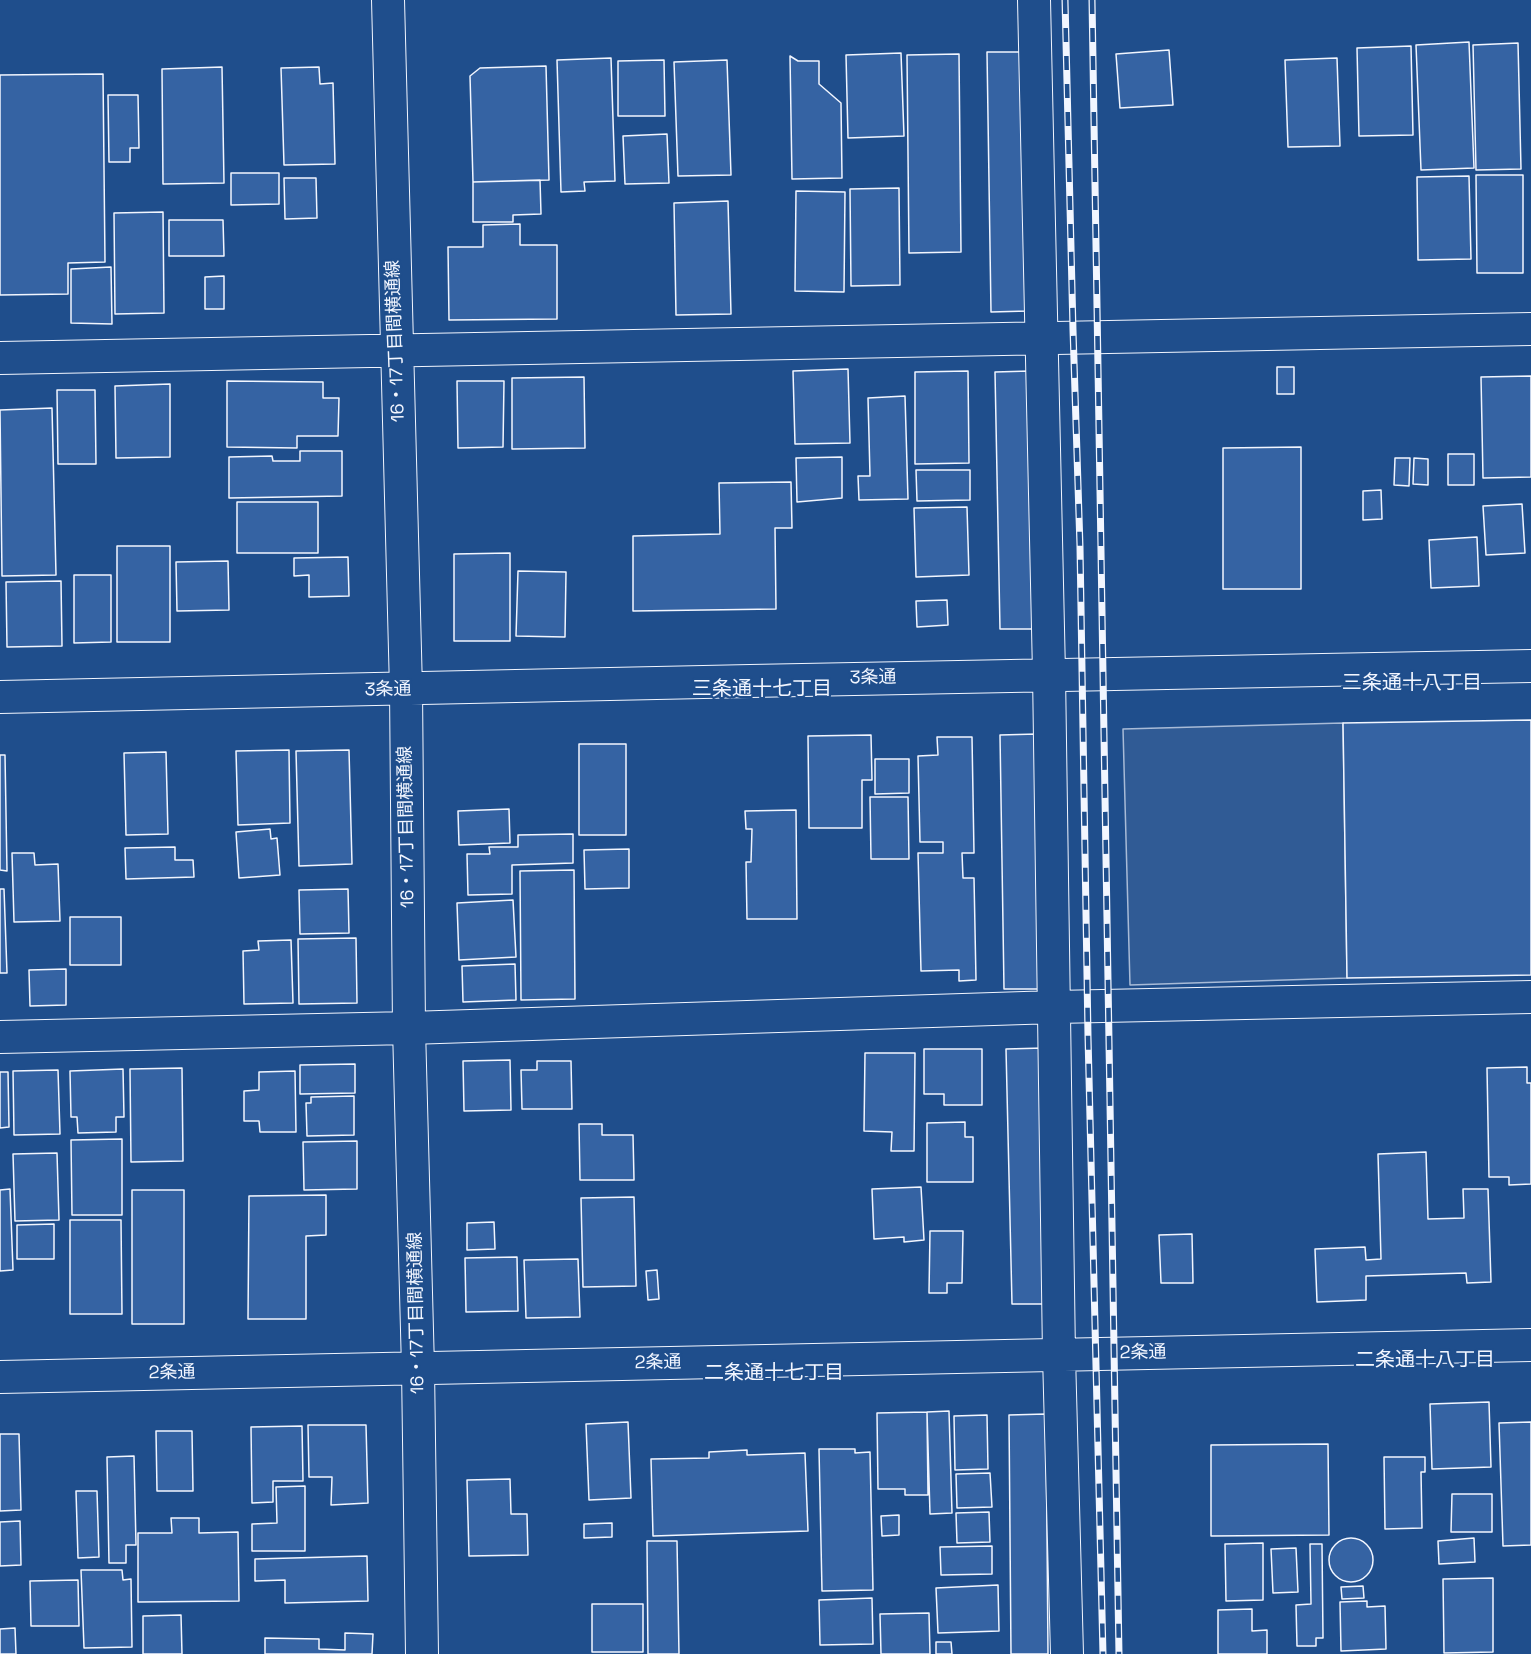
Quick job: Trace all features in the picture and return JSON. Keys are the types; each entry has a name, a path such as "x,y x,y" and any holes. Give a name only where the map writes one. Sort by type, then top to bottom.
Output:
{"street":[{"name":"16・17丁目間横通線","path":"388,0 406,690 409,1028 418,1368 422,1654"},
{"path":"1034,0 1049,674 1059,1355 1067,1654"},
{"path":"0,358 1531,329"},
{"name":"3条通","path":"0,697 1531,666"},
{"path":"0,1037 409,1028 1055,1006 1531,997"},
{"name":"2条通","path":"0,1377 1531,1345"}],"shaded area":[{"path":"1343,723 1347,978 1130,985 1123,729"}],"building":[{"path":"1469,42 1474,168 1421,170 1416,45"},
{"path":"1518,43 1521,169 1476,170 1473,45"},
{"path":"1411,46 1413,135 1359,136 1357,48"},
{"path":"1169,50 1173,105 1120,108 1116,54"},
{"path":"987,52 1024,52 1028,311 991,312"},
{"path":"901,53 904,136 848,138 846,55"},
{"path":"959,54 961,252 909,253 907,55"},
{"path":"790,56 798,61 819,61 819,84 841,103 842,178 792,179"},
{"path":"611,58 615,181 584,182 585,191 561,192 557,60"},
{"path":"1337,58 1340,146 1288,147 1285,60"},
{"path":"664,60 665,116 618,116 618,61"},
{"path":"727,60 731,175 678,176 674,62"},
{"path":"546,66 549,180 473,182 470,76 480,68"},
{"path":"222,67 224,183 163,184 162,69"},
{"path":"319,67 320,84 333,83 335,164 284,165 281,68"},
{"path":"103,74 105,262 68,263 68,294 0,295 0,75"},
{"path":"108,95 138,95 139,148 130,148 130,162 109,162"},
{"path":"667,134 669,183 625,184 623,136"},
{"path":"231,173 279,173 279,204 231,205"},
{"path":"1476,175 1523,175 1523,273 1477,273"},
{"path":"1469,176 1471,259 1418,260 1417,177"},
{"path":"284,178 316,178 317,218 285,219"},
{"path":"540,180 541,214 513,215 513,222 473,222 473,182"},
{"path":"899,188 900,285 851,286 850,189"},
{"path":"796,191 845,192 844,292 795,291"},
{"path":"728,201 731,314 676,315 674,203"},
{"path":"163,212 164,313 115,314 114,213"},
{"path":"169,220 223,220 224,256 169,256"},
{"path":"520,224 520,245 557,245 557,319 449,320 448,247 483,247 483,225"},
{"path":"111,267 112,324 71,323 71,269"},
{"path":"224,276 224,309 205,309 205,277"},
{"path":"1277,367 1294,367 1294,394 1277,394"},
{"path":"848,369 850,443 795,444 793,371"},
{"path":"968,371 969,463 915,464 915,372"},
{"path":"1030,371 1035,629 1000,629 995,372"},
{"path":"1531,376 1531,477 1483,478 1481,377"},
{"path":"584,377 585,448 512,449 512,378"},
{"path":"227,381 323,382 323,398 339,398 338,436 297,436 297,448 227,447"},
{"path":"457,381 504,381 503,447 458,448"},
{"path":"170,384 170,457 116,458 115,386"},
{"path":"57,390 95,390 96,464 58,464"},
{"path":"905,396 908,499 859,500 858,476 870,476 868,398"},
{"path":"52,408 56,575 2,576 0,410"},
{"path":"1301,447 1301,589 1223,589 1223,448"},
{"path":"300,451 342,451 342,496 229,498 229,457 272,456 273,461 300,461"},
{"path":"1448,454 1474,454 1474,485 1448,485"},
{"path":"842,457 842,498 797,502 796,458"},
{"path":"1395,458 1410,458 1409,486 1394,485"},
{"path":"1414,458 1428,459 1428,485 1413,484"},
{"path":"916,470 970,470 970,500 917,501"},
{"path":"791,482 792,528 775,528 776,609 633,611 633,536 720,534 719,483"},
{"path":"1381,490 1382,519 1363,520 1363,491"},
{"path":"237,502 318,502 318,553 237,553"},
{"path":"1522,504 1525,553 1486,555 1483,506"},
{"path":"967,507 969,575 916,577 914,508"},
{"path":"1477,537 1479,586 1431,588 1429,540"},
{"path":"117,546 170,546 170,642 117,642"},
{"path":"510,553 510,641 454,641 454,554"},
{"path":"348,557 349,596 309,597 309,575 294,576 294,558"},
{"path":"228,561 229,610 177,611 176,562"},
{"path":"518,571 566,572 565,637 516,636"},
{"path":"74,575 111,575 111,642 74,643"},
{"path":"61,581 62,646 7,647 6,582"},
{"path":"947,600 948,625 917,627 916,601"},
{"path":"1531,720 1531,975 1347,978 1343,723"},
{"path":"1037,734 1041,989 1004,989 1000,735"},
{"path":"871,735 872,780 862,780 862,828 809,828 808,736"},
{"path":"937,737 972,737 974,853 962,853 963,878 974,878 976,980 959,981 959,970 921,971 918,853 943,853 943,842 920,842 918,756 938,755"},
{"path":"579,744 626,744 626,835 579,835"},
{"path":"289,750 290,823 238,825 236,751"},
{"path":"349,750 352,864 299,866 296,751"},
{"path":"166,752 168,834 126,835 124,753"},
{"path":"0,755 5,755 7,871 0,870"},
{"path":"875,759 909,759 909,793 875,794"},
{"path":"870,797 908,797 909,859 871,859"},
{"path":"509,809 510,843 459,845 458,811"},
{"path":"796,810 797,919 747,919 746,862 751,862 752,829 746,829 745,811"},
{"path":"270,829 271,839 277,838 280,875 239,878 236,832"},
{"path":"573,834 573,863 512,865 512,894 468,895 467,854 490,854 489,847 518,847 518,835"},
{"path":"175,847 175,860 193,860 194,877 126,879 125,848"},
{"path":"629,849 629,888 585,889 584,850"},
{"path":"12,853 34,853 35,865 58,864 60,921 14,922"},
{"path":"574,870 575,999 521,1000 520,871"},
{"path":"0,889 4,889 7,973 0,973"},
{"path":"348,889 349,933 300,934 299,890"},
{"path":"513,900 516,957 459,960 457,903"},
{"path":"70,917 121,917 121,965 70,965"},
{"path":"356,938 357,1003 299,1004 298,939"},
{"path":"291,940 293,1003 244,1004 243,951 259,950 258,941"},
{"path":"515,964 516,1000 463,1002 462,966"},
{"path":"66,969 66,1005 30,1006 29,970"},
{"path":"1044,1048 1049,1304 1012,1304 1006,1049"},
{"path":"924,1049 982,1049 982,1105 944,1105 944,1094 924,1094"},
{"path":"865,1053 915,1053 914,1151 891,1151 892,1132 864,1131"},
{"path":"510,1060 511,1110 464,1111 463,1061"},
{"path":"537,1061 571,1061 572,1109 522,1109 521,1070 537,1070"},
{"path":"355,1064 355,1093 300,1094 300,1065"},
{"path":"1527,1067 1527,1083 1531,1083 1531,1184 1509,1185 1509,1177 1489,1177 1487,1068"},
{"path":"182,1068 183,1161 131,1162 130,1069"},
{"path":"123,1069 124,1117 116,1117 116,1132 78,1133 77,1117 71,1117 70,1071"},
{"path":"58,1070 60,1134 14,1135 13,1071"},
{"path":"295,1071 296,1132 260,1132 259,1121 244,1121 244,1091 259,1090 259,1072"},
{"path":"0,1072 8,1072 9,1127 0,1128"},
{"path":"354,1096 354,1135 307,1136 306,1103 311,1103 311,1097"},
{"path":"965,1122 965,1137 973,1137 973,1182 927,1182 927,1123"},
{"path":"579,1124 602,1124 602,1135 633,1135 634,1180 580,1180"},
{"path":"122,1139 122,1215 72,1215 71,1140"},
{"path":"357,1141 357,1189 304,1190 303,1142"},
{"path":"1426,1152 1428,1219 1464,1218 1463,1189 1488,1189 1491,1282 1467,1283 1466,1273 1366,1276 1366,1300 1317,1302 1315,1249 1365,1247 1366,1260 1381,1259 1378,1154"},
{"path":"57,1153 59,1220 15,1221 13,1154"},
{"path":"921,1187 924,1240 904,1242 904,1237 874,1239 872,1189"},
{"path":"10,1189 13,1270 0,1271 0,1190"},
{"path":"132,1190 184,1190 184,1324 132,1324"},
{"path":"326,1195 326,1235 306,1236 306,1319 248,1319 249,1196"},
{"path":"634,1197 636,1286 583,1287 581,1198"},
{"path":"70,1220 121,1220 122,1314 70,1314"},
{"path":"494,1222 495,1249 467,1250 467,1223"},
{"path":"54,1224 54,1259 17,1259 17,1225"},
{"path":"930,1231 963,1231 962,1283 947,1283 947,1293 929,1293"},
{"path":"1192,1234 1193,1283 1161,1283 1159,1235"},
{"path":"517,1257 518,1311 466,1312 465,1258"},
{"path":"578,1259 580,1317 526,1318 524,1260"},
{"path":"657,1270 659,1299 648,1300 646,1271"},
{"path":"1489,1402 1491,1467 1432,1469 1430,1404"},
{"path":"949,1411 952,1513 930,1514 927,1412"},
{"path":"927,1412 928,1495 905,1495 905,1489 878,1489 877,1413"},
{"path":"1046,1414 1048,1654 1011,1654 1009,1415"},
{"path":"987,1415 988,1469 955,1470 954,1416"},
{"path":"628,1422 631,1498 589,1500 586,1424"},
{"path":"1531,1422 1531,1545 1503,1546 1499,1423"},
{"path":"308,1425 366,1425 368,1503 331,1505 332,1477 309,1477"},
{"path":"302,1426 303,1481 273,1481 273,1502 252,1503 251,1427"},
{"path":"156,1431 192,1431 193,1491 157,1491"},
{"path":"0,1434 19,1434 21,1510 0,1511"},
{"path":"1328,1444 1329,1535 1211,1536 1211,1445"},
{"path":"819,1449 855,1449 855,1453 870,1452 873,1590 822,1591"},
{"path":"747,1450 747,1455 805,1453 808,1531 653,1536 651,1459 709,1458 709,1452"},
{"path":"134,1456 136,1545 126,1545 126,1563 109,1563 107,1457"},
{"path":"1384,1457 1425,1457 1425,1472 1421,1472 1422,1528 1385,1529"},
{"path":"990,1473 992,1507 957,1508 956,1474"},
{"path":"510,1479 511,1514 527,1514 528,1555 469,1556 467,1480"},
{"path":"305,1486 305,1551 252,1551 252,1524 277,1523 276,1487"},
{"path":"76,1491 97,1491 99,1557 78,1558"},
{"path":"1452,1494 1492,1494 1492,1532 1451,1532"},
{"path":"989,1512 990,1542 957,1543 956,1513"},
{"path":"899,1515 899,1535 882,1536 881,1516"},
{"path":"171,1518 199,1518 199,1533 238,1532 239,1601 138,1602 138,1533 172,1533"},
{"path":"20,1521 21,1565 0,1566 0,1522"},
{"path":"612,1523 612,1537 584,1538 584,1524"},
{"path":"1351,1538 1367,1544 1373,1560 1367,1576 1351,1582 1335,1576 1329,1560 1335,1544"},
{"path":"1474,1538 1475,1562 1439,1564 1438,1541"},
{"path":"647,1541 677,1541 679,1654 648,1654"},
{"path":"1263,1543 1263,1600 1226,1601 1225,1544"},
{"path":"1310,1544 1322,1544 1323,1638 1316,1638 1316,1646 1297,1646 1296,1605 1311,1604"},
{"path":"992,1546 992,1574 941,1575 940,1547"},
{"path":"1296,1548 1298,1592 1273,1593 1271,1549"},
{"path":"367,1556 368,1601 285,1603 285,1580 255,1581 255,1559"},
{"path":"81,1570 122,1570 123,1580 131,1579 132,1647 84,1648"},
{"path":"1493,1578 1493,1652 1444,1653 1443,1579"},
{"path":"78,1580 79,1626 31,1626 30,1581"},
{"path":"998,1585 999,1631 938,1633 936,1588"},
{"path":"1363,1586 1364,1598 1342,1599 1341,1587"},
{"path":"872,1598 873,1644 820,1645 819,1600"},
{"path":"1367,1601 1367,1607 1385,1606 1386,1649 1341,1651 1340,1602"},
{"path":"592,1604 643,1604 643,1652 592,1652"},
{"path":"1252,1609 1252,1631 1267,1630 1267,1654 1218,1654 1218,1610"},
{"path":"929,1613 930,1654 881,1654 880,1614"},
{"path":"181,1615 182,1654 143,1654 143,1616"},
{"path":"15,1628 16,1654 0,1654 0,1629"},
{"path":"345,1633 373,1634 372,1654 265,1654 265,1638 319,1639 319,1649 345,1650"},
{"path":"936,1642 951,1642 952,1654 936,1654"}],"railway":[{"path":"1065,0 1080,547 1088,1036 1103,1654"},
{"path":"1092,0 1119,1654"}],"district":[{"name":"三条通十八丁目","path":"1412,684"},
{"name":"三条通十七丁目","path":"762,690"},
{"name":"二条通十八丁目","path":"1425,1361"},
{"name":"二条通十七丁目","path":"774,1374"}]}
